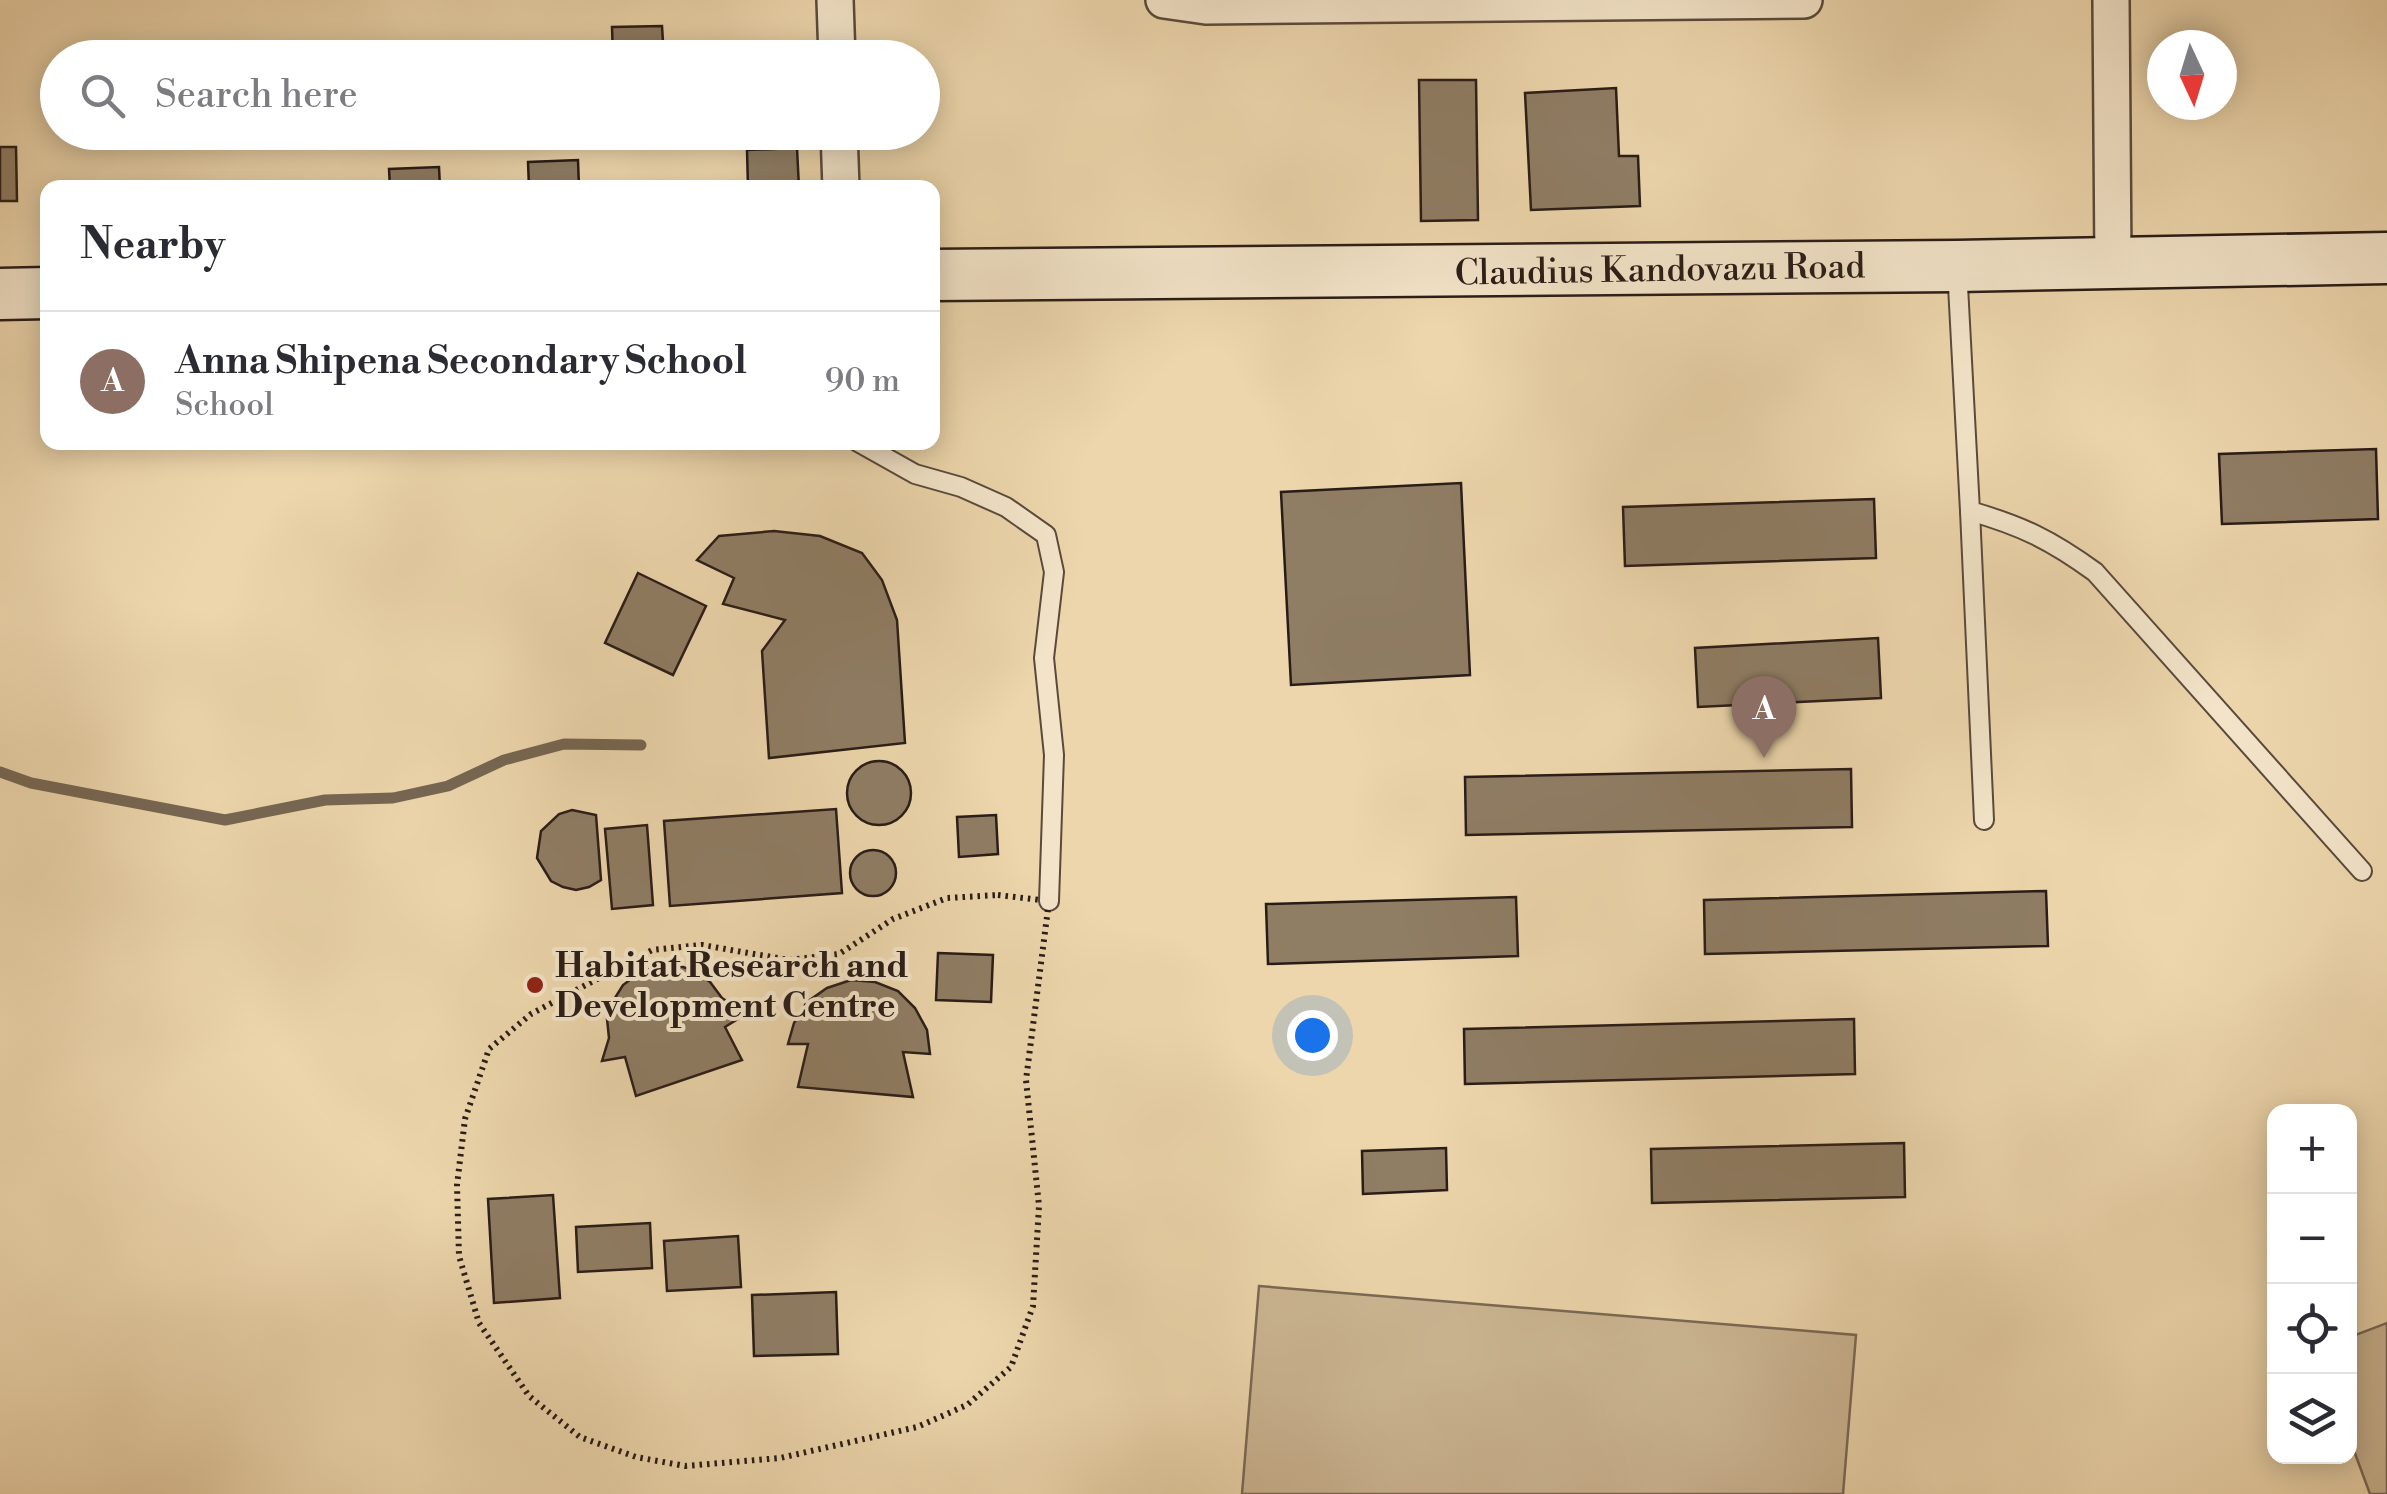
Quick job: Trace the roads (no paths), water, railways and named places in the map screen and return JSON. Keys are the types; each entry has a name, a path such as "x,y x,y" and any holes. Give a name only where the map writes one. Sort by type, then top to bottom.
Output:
{"street":[{"path":"835,0 836,40"},
{"path":"1164,0 1206,6 1804,0"},
{"path":"2111,0 2113,264"},
{"path":"840,150 841,180"},
{"name":"Claudius Kandovazu Road","path":"940,276 2387,258"},
{"path":"0,294 40,293"}],"lane":[{"path":"1957,266 1984,820"},
{"path":"872,450 915,474 961,487 1006,507 1046,534 1054,572 1044,658 1054,756 1049,901"},
{"path":"1970,512 2022,526 2060,546 2095,572 2362,871"}],"waterway":[{"path":"0,772 31,783 225,820 325,800 393,798 448,786 504,760 564,744 641,745"}],"place":[{"name":"Anna Shipena Secondary School","path":"1764,758"},
{"name":"Habitat Research and Development Centre","path":"535,985"}]}
